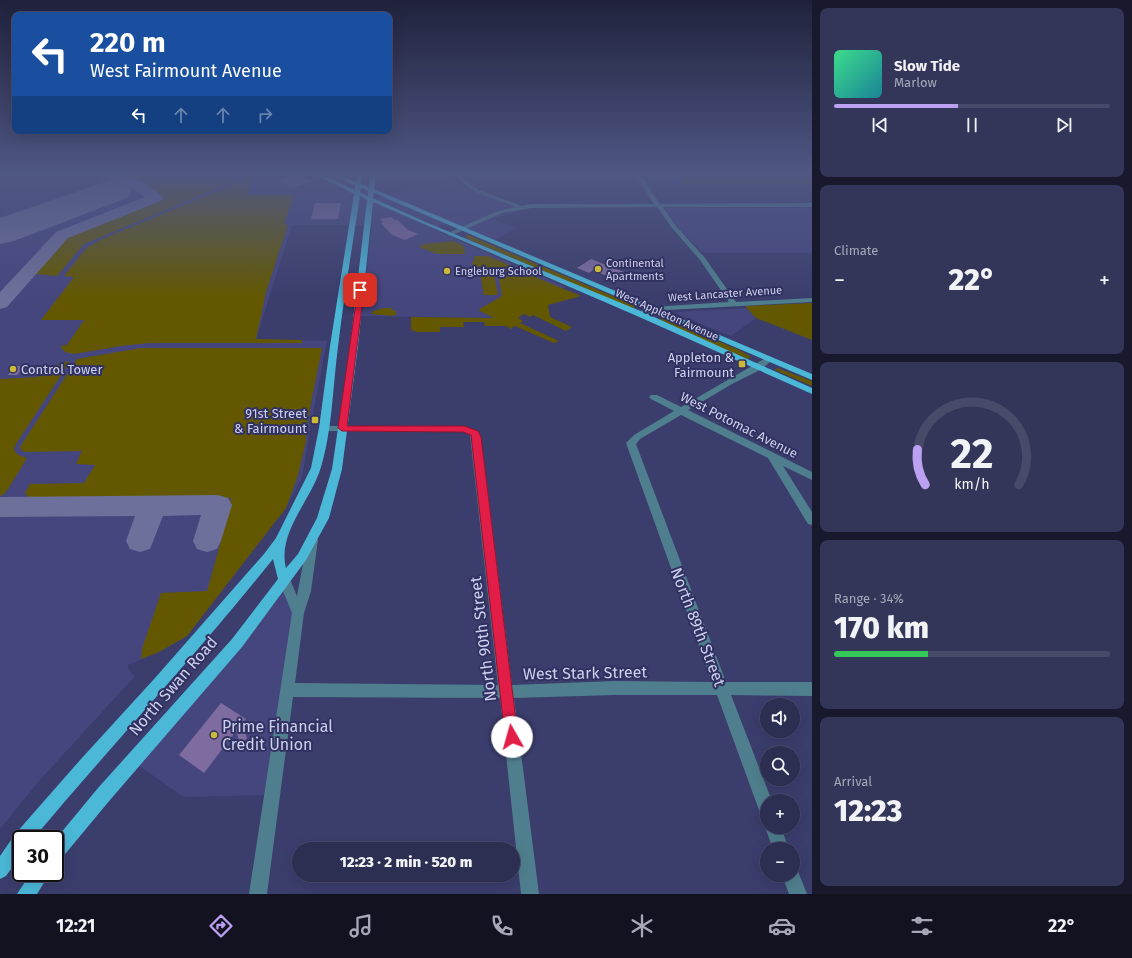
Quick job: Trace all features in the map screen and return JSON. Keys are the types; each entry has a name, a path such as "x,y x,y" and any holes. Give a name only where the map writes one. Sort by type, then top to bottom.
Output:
{"main road":[{"path":"285,581 279,567 278,555 280,541 316,468 324,428 334,346 353,216"},
{"name":"North Swan Road","path":"64,842 108,789 237,643 302,557 323,518 337,469 354,346 368,216"},
{"name":"West Appleton Avenue","path":"408,216 640,314 812,391"},
{"name":"West Appleton Avenue","path":"429,216 812,377"},
{"name":"North Swan Road","path":"30,830 86,764 165,677 280,541"},
{"name":"North Swan Road","path":"0,870 12,854"},
{"path":"26,894 35,882"}],"street":[{"path":"450,234 491,216"},
{"path":"666,216 703,259 733,303"},
{"name":"West Lancaster Avenue","path":"640,314 652,310 667,308 733,303 812,300"},
{"path":"682,411 729,382 759,367 769,359"},
{"name":"West Potomac Avenue","path":"654,397 812,476"},
{"name":"North 89th Street","path":"682,411 631,443 761,794"},
{"path":"324,428 342,428"},
{"name":"North 90th Street","path":"342,428 464,429 475,433 530,894"},
{"path":"771,456 812,521"},
{"path":"258,894 298,614 305,592 312,538"},
{"path":"285,581 298,614"},
{"name":"West Stark Street","path":"287,690 506,692 615,688 812,689"},
{"path":"794,882 798,894"}],"shaded area":[{"path":"0,216 503,216 492,219 515,228 495,240 449,222 433,229 565,287 506,318 362,316 372,225 292,225 256,339 327,341 302,478 286,508 187,636 159,652 128,665 129,671 135,676 39,781 0,829"},
{"path":"117,216 152,216 84,244 57,276 36,274 37,268 60,242 71,234"},
{"path":"158,216 287,216 284,224 288,225 266,292 256,339 302,340 302,343 149,343 74,354 65,352 60,346 67,345 84,320 41,320 74,277 64,276 86,248 102,239"},
{"path":"670,216 812,216 812,253 705,253 681,231"},
{"path":"468,235 636,306 634,308 622,305 468,239 465,236"},
{"path":"453,241 464,246 465,254 437,254 419,247 424,244"},
{"path":"474,256 488,256 521,270 518,272 477,272 474,265 472,265 472,262 474,262"},
{"path":"480,273 494,274 498,295 484,295"},
{"path":"498,274 528,274 581,296 548,305 550,317 572,327 566,331 533,315 530,317 524,314 518,318 523,321 520,323 559,341 554,343 515,326 511,329 506,326 485,326 484,322 463,322 464,327 440,327 440,332 417,332 411,330 411,317 494,318 478,310 502,296"},
{"path":"812,303 812,340 756,318 745,306"},
{"path":"384,308 392,308 391,310 396,311 396,314 393,316 371,314 373,311"},
{"path":"747,308 756,318 731,336 677,314 678,312"},
{"path":"662,318 739,350 751,357 748,359 670,326 660,319"},
{"path":"141,348 322,348 306,428 306,441 298,475 286,508 187,636 159,652 141,659 142,649 161,593 207,591 221,541 218,540 224,513 229,512 231,498 28,497 25,493 30,484 84,483 95,465 76,464 82,451 25,452 21,450 20,447 77,359"},
{"path":"68,361 69,363 16,444 14,449 16,453 27,458 8,489 0,496 0,379 38,377 44,370"},
{"path":"777,368 812,381 812,386 775,370"},
{"path":"285,581 298,613 272,795 184,797 132,761"}],"building":[{"path":"312,216 339,216 338,219 311,219"},
{"path":"391,217 398,220 408,230 418,234 405,240 392,235 381,223 383,223 380,219"},
{"name":"Continental Apartments","path":"591,259 624,272 614,279 593,270 589,273 577,268"},
{"name":"Control Tower","path":"15,366 24,366 17,375 8,375"},
{"name":"Prime Financial Credit Union","path":"221,703 246,719 242,723 247,738 241,746 236,731 204,773 179,755"}],"taxiway":[{"path":"0,303 62,235 111,216"},
{"path":"0,507 218,505 207,541"},
{"path":"140,541 152,506"}],"runway":[{"path":"0,232 44,216"}],"place":[{"name":"Continental Apartments","path":"598,269"},
{"name":"Engleburg School","path":"447,271"},
{"name":"Appleton & Fairmount","path":"742,364"},
{"name":"Control Tower","path":"13,369"},
{"name":"91st Street & Fairmount","path":"315,420"},
{"name":"Prime Financial Credit Union","path":"214,735"}],"route":[{"path":"360,290 354,346 342,428 464,429 475,433 512,737"}]}
